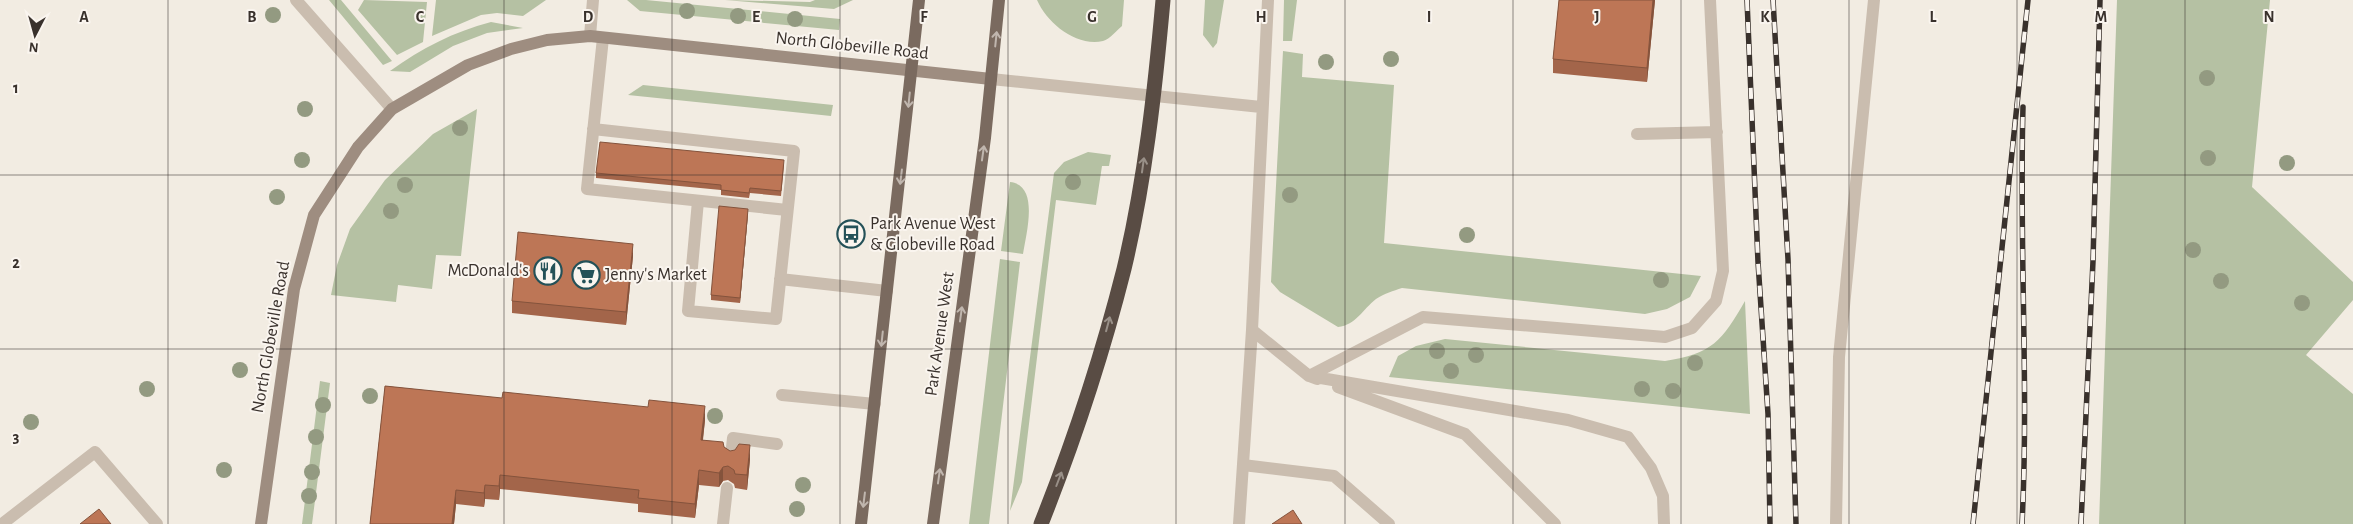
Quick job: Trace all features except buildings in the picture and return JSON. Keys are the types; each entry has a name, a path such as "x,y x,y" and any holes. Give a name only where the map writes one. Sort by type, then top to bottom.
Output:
{"highway":[{"path":"1042,524 1066,462 1098,364 1124,268 1141,179 1155,83 1163,0"}],"main road":[{"path":"861,524 919,0"},
{"name":"Park Avenue West","path":"932,524 992,79 999,0"}],"street":[{"name":"North Globeville Road","path":"261,524 294,289 314,215 358,147 392,109 468,65 503,52 547,40 596,37 992,79"}],"lane":[{"path":"296,0 392,109"},
{"path":"593,0 596,37 593,129 587,189 787,210"},
{"path":"1239,524 1252,330 1261,107 1268,0"},
{"path":"1309,376 1423,317 1665,337 1692,328 1716,301 1723,271 1710,0"},
{"path":"1836,524 1839,357 1874,0"},
{"path":"992,79 1261,107"},
{"path":"593,129 794,151 776,319 688,310 698,201"},
{"path":"1637,134 1716,132"},
{"path":"780,279 888,291"},
{"path":"1252,330 1309,376 1465,434 1555,524"},
{"path":"1309,376 1568,420 1628,437 1651,468 1663,496 1664,524"},
{"path":"782,395 875,404"},
{"path":"731,457 733,438 777,444"},
{"path":"2,524 96,452 157,524"},
{"path":"1243,465 1334,476 1389,524"},
{"path":"723,524 727,488"}],"green space":[{"path":"329,0 341,0 392,61 383,65"},
{"path":"364,0 427,2 423,42 397,55 358,10"},
{"path":"436,0 546,0 523,16 497,13 481,15 432,36"},
{"path":"627,0 646,0 840,19 839,30 640,11"},
{"path":"725,0 810,2 815,0 853,0 834,9"},
{"path":"1037,0 1124,0 1122,26 1103,41 1093,42 1073,37 1055,25"},
{"path":"1205,0 1224,0 1217,43 1213,48 1203,35"},
{"path":"1284,0 1297,0 1292,41 1283,41"},
{"path":"2117,0 2270,0 2252,187 2353,282 2353,300 2306,355 2353,394 2353,524 2099,524"},
{"path":"491,22 523,28 487,33 453,46 410,72 390,71 438,42"},
{"path":"1283,51 1303,54 1302,77 1394,85 1384,243 1701,276 1690,297 1667,309 1645,314 1402,288 1379,297 1355,320 1338,327 1280,292 1271,282"},
{"path":"643,85 833,105 831,116 628,95"},
{"path":"477,109 461,256 436,255 432,289 398,285 396,302 331,295 337,265 350,229 385,180 433,134"},
{"path":"1088,152 1111,155 1109,166 1102,166 1096,205 1056,200 1022,482 1010,511 1054,173 1064,162"},
{"path":"1010,182 1019,185 1025,192 1028,201 1028,223 1023,254 1001,251"},
{"path":"1000,259 1020,262 989,524 969,524"},
{"path":"1745,301 1750,414 1389,377 1398,356 1416,346 1445,339 1665,361 1681,358 1705,349 1722,336"},
{"path":"320,381 330,383 312,524 302,524"}],"railway":[{"path":"1747,0 1758,262 1768,414 1770,524"},
{"path":"1773,0 1788,259 1796,524"},
{"path":"1973,524 2028,0"},
{"path":"2081,524 2093,261 2100,0"},
{"path":"2022,524 2025,420 2022,211 2023,107"}],"place":[{"name":"Park Avenue West & Globeville Road","path":"851,234"},
{"name":"McDonald's","path":"548,271"},
{"name":"Jenny's Market","path":"586,275"}]}
